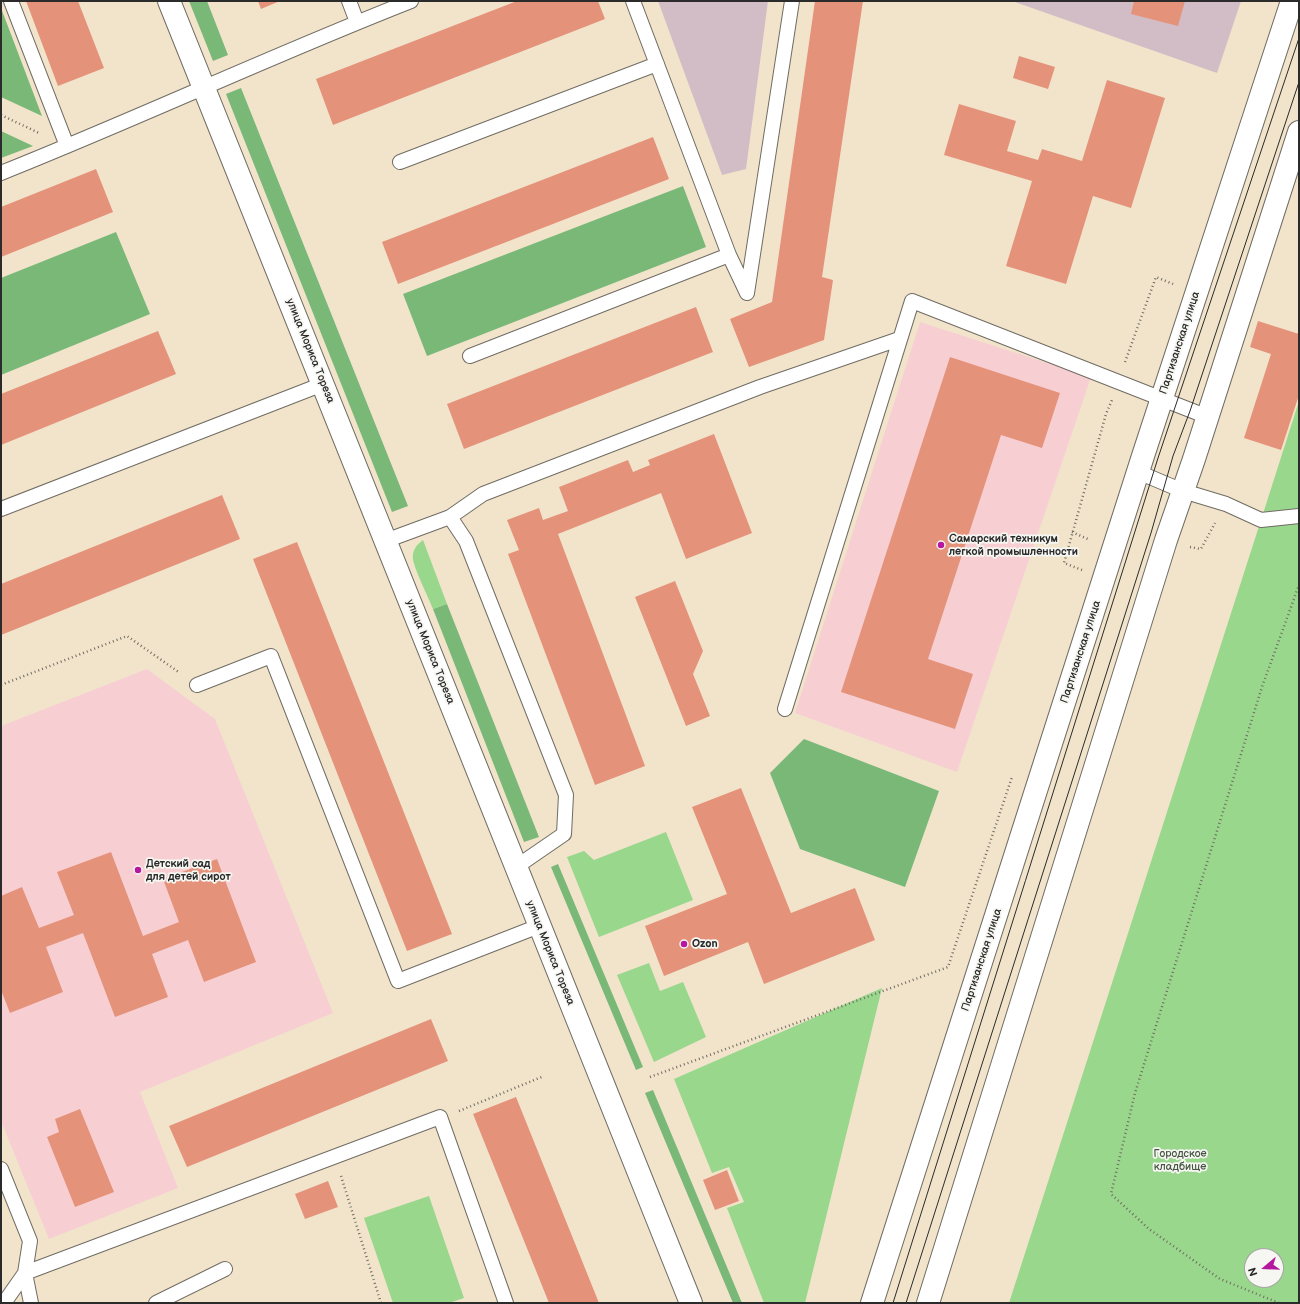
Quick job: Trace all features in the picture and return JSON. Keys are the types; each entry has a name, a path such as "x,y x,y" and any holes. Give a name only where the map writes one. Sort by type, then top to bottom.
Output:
{"street":[{"name":"улица Мориса Тореза","path":"169,1 691,1303"},
{"name":"Партизанская улица","path":"872,1303 1138,472 1292,1"},
{"path":"928,1303 1166,540 1208,417 1299,132"}],"lane":[{"path":"11,1 68,146"},
{"path":"349,1 358,22"},
{"path":"1,173 411,1"},
{"path":"633,1 729,255 747,293 792,1"},
{"path":"400,162 656,64"},
{"path":"470,356 729,255"},
{"path":"785,709 912,301 1208,417"},
{"path":"385,541 450,517 482,494 760,387 899,339"},
{"path":"1,510 323,384"},
{"path":"1138,472 1183,491 1226,504 1261,520 1299,516"},
{"path":"450,517 466,541 566,796 564,834 516,867"},
{"path":"197,685 271,656 398,980 539,926"},
{"path":"4,1303 25,1273 440,1117 506,1303"},
{"path":"1,1170 30,1241 25,1273 32,1303"},
{"path":"156,1303 225,1268"}],"path":[{"path":"1,115 68,146"},
{"path":"1082,570 1064,562 1106,414 1156,277 1175,285"},
{"path":"1183,546 1201,549 1226,504"},
{"path":"1072,532 1092,541 1094,534"},
{"path":"1080,578 1085,563"},
{"path":"1279,1303 1220,1279 1149,1229 1111,1194 1134,1092 1262,687 1299,585"},
{"path":"1,685 127,636 197,685"},
{"path":"650,1077 948,967 1014,772"},
{"path":"440,1117 544,1076"},
{"path":"335,1157 381,1303"}],"shaded area":[{"path":"658,1 768,1 746,169 722,175"},
{"path":"1012,1 1241,1 1217,73"},
{"name":"Самарский техникум легкой промышленности","path":"920,322 1091,377 957,772 795,713"},
{"name":"Детский сад для детей сирот","path":"147,669 215,719 333,1013 140,1092 178,1188 49,1239 1,1121 1,726"}],"green space":[{"path":"189,1 207,1 228,55 213,61"},
{"path":"1,8 42,116 1,97"},
{"path":"241,88 408,506 392,512 226,94"},
{"path":"1,131 33,146 1,158"},
{"path":"683,186 706,247 427,356 403,294"},
{"path":"116,232 150,314 1,375 1,278"},
{"name":"Городское кладбище","path":"1299,401 1299,1303 1009,1303"},
{"path":"423,540 447,604 433,609 413,559 415,548"},
{"path":"447,604 539,837 524,842 433,609"},
{"path":"804,739 939,791 905,887 800,849 770,773"},
{"path":"666,832 693,900 599,937 567,857 584,851 594,860"},
{"path":"558,864 643,1067 636,1070 551,867"},
{"path":"649,963 660,991 683,982 706,1037 654,1062 617,975"},
{"path":"882,988 805,1303 764,1303 727,1208 744,1202 729,1167 712,1173 674,1079"},
{"path":"653,1090 742,1303 733,1303 645,1093"},
{"path":"429,1196 464,1298 449,1303 393,1303 364,1218"}],"building":[{"path":"26,1 78,1 104,68 58,86"},
{"path":"258,1 280,1 261,9"},
{"path":"517,1 598,1 605,19 333,125 316,79"},
{"path":"815,1 863,1 822,277 833,280 824,340 749,367 730,319 772,302"},
{"path":"1134,1 1185,1 1178,26 1131,14"},
{"path":"1019,56 1055,67 1048,89 1013,78"},
{"path":"1107,80 1165,98 1131,208 1093,196 1066,284 1006,266 1032,181 944,155 959,104 1016,121 1007,151 1038,160 1042,149 1082,161"},
{"path":"653,137 669,179 398,284 382,242"},
{"path":"96,169 113,212 1,257 1,207"},
{"path":"696,307 713,352 464,449 447,404"},
{"path":"1258,321 1299,334 1299,395 1281,450 1244,438 1271,354 1250,347"},
{"path":"158,331 176,374 1,445 1,394"},
{"path":"950,357 1060,393 1042,448 1001,435 928,659 973,674 955,729 841,692"},
{"path":"714,434 752,533 686,559 661,493 558,534 645,766 595,785 508,554 519,550 507,520 539,508 543,520 568,511 559,487 628,460 633,472 650,465 648,460"},
{"path":"222,495 240,539 1,635 1,584"},
{"path":"297,542 452,934 407,951 253,559"},
{"path":"675,581 703,651 693,674 710,716 686,726 635,597"},
{"path":"741,788 791,913 855,888 875,940 764,984 748,942 664,976 645,926 727,894 692,807"},
{"path":"111,852 143,936 179,922 163,879 217,859 256,962 204,982 188,940 152,954 168,997 115,1017 83,933 46,947 63,992 10,1013 1,990 1,896 22,887 39,928 74,915 57,872"},
{"path":"431,1019 448,1061 187,1167 169,1126"},
{"path":"516,1097 599,1303 549,1303 473,1114"},
{"path":"80,1109 114,1192 75,1207 47,1137 59,1132 55,1119"},
{"path":"727,1170 739,1201 715,1210 703,1180"},
{"path":"328,1181 338,1207 305,1219 295,1194"}],"tram line":[{"path":"893,1303 1158,458 1299,38"},
{"path":"906,1303 1151,533 1173,456 1190,411 1299,82"}],"place":[{"name":"Самарский техникум легкой промышленности","path":"941,545"},
{"name":"Детский сад для детей сирот","path":"138,870"},
{"name":"Ozon","path":"684,944"}]}
